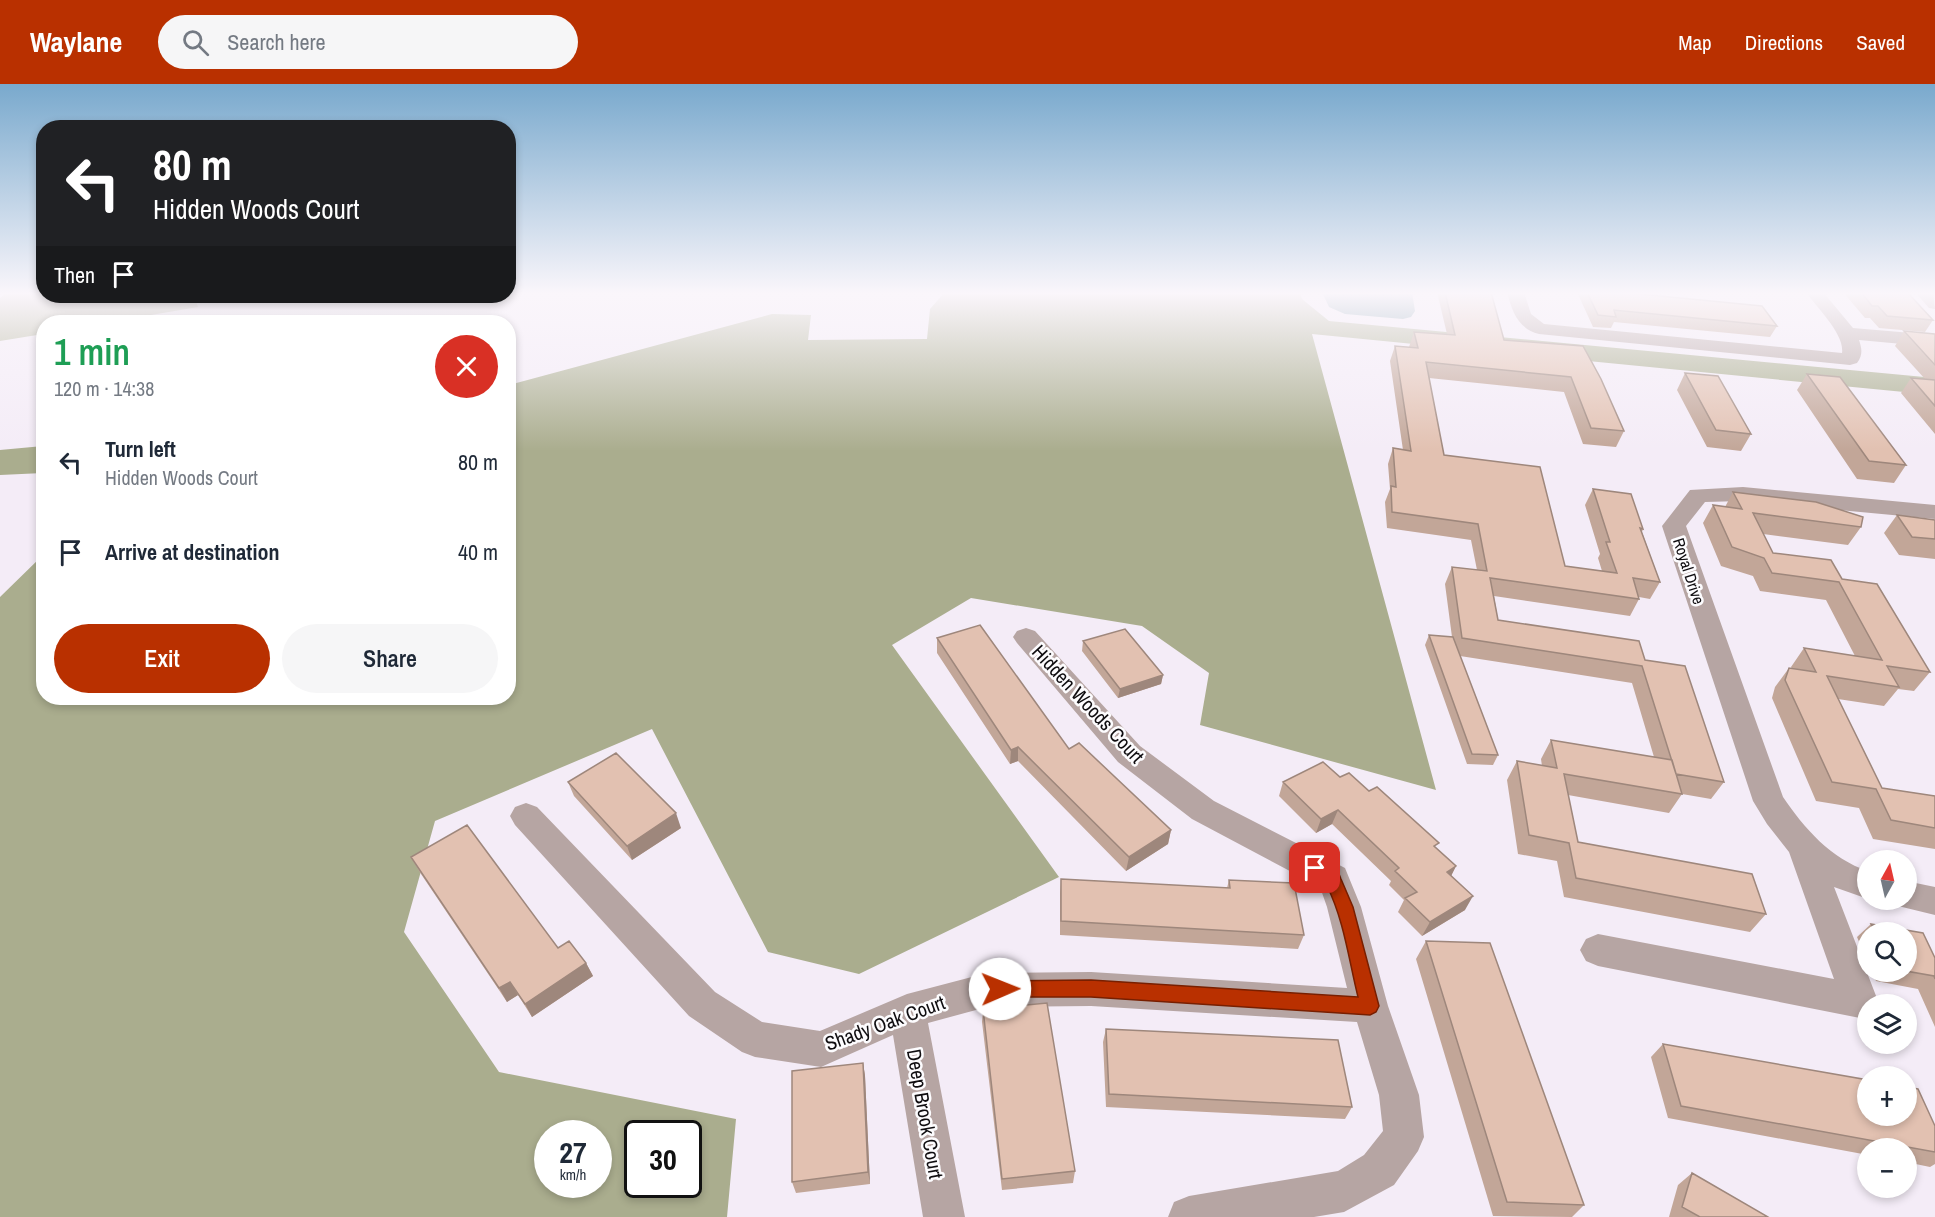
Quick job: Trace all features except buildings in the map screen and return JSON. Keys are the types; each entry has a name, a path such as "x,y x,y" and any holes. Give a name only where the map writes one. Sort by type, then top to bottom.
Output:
{"street":[{"path":"1704,345 1850,359 1854,349 1852,345"},
{"name":"Royal Drive","path":"1802,846 1788,832 1769,801 1674,526 1698,495 1743,494 1935,512"},
{"name":"Hidden Woods Court","path":"1026,637 1129,754 1203,810 1333,879 1344,907 1370,1006 1399,1095 1404,1137 1379,1170 1344,1191 1189,1217"},
{"name":"Shady Oak Court","path":"526,816 702,1004 755,1039 821,1049 907,1011 987,990 1014,988 1091,989 1370,1006"},
{"path":"1802,846 1821,863 1857,880"},
{"path":"1598,950 1860,1001 1802,846"},
{"path":"1917,897 1935,901"},
{"name":"Deep Brook Court","path":"907,1011 944,1217"}],"green space":[{"path":"658,345 1315,345 1436,790 1200,725 1209,673 1142,626 971,598 892,645 1059,877 859,974 768,952 652,729 435,821 404,932 499,1072 736,1119 727,1217 0,1217 0,597 36,562 36,705 516,705 516,383"},
{"path":"1423,345 1583,345 1935,378 1935,395"},
{"path":"36,447 36,473 0,475 0,450"}],"route":[{"path":"1000,989 1091,989 1370,1006 1344,907 1333,879 1315,868"}]}
